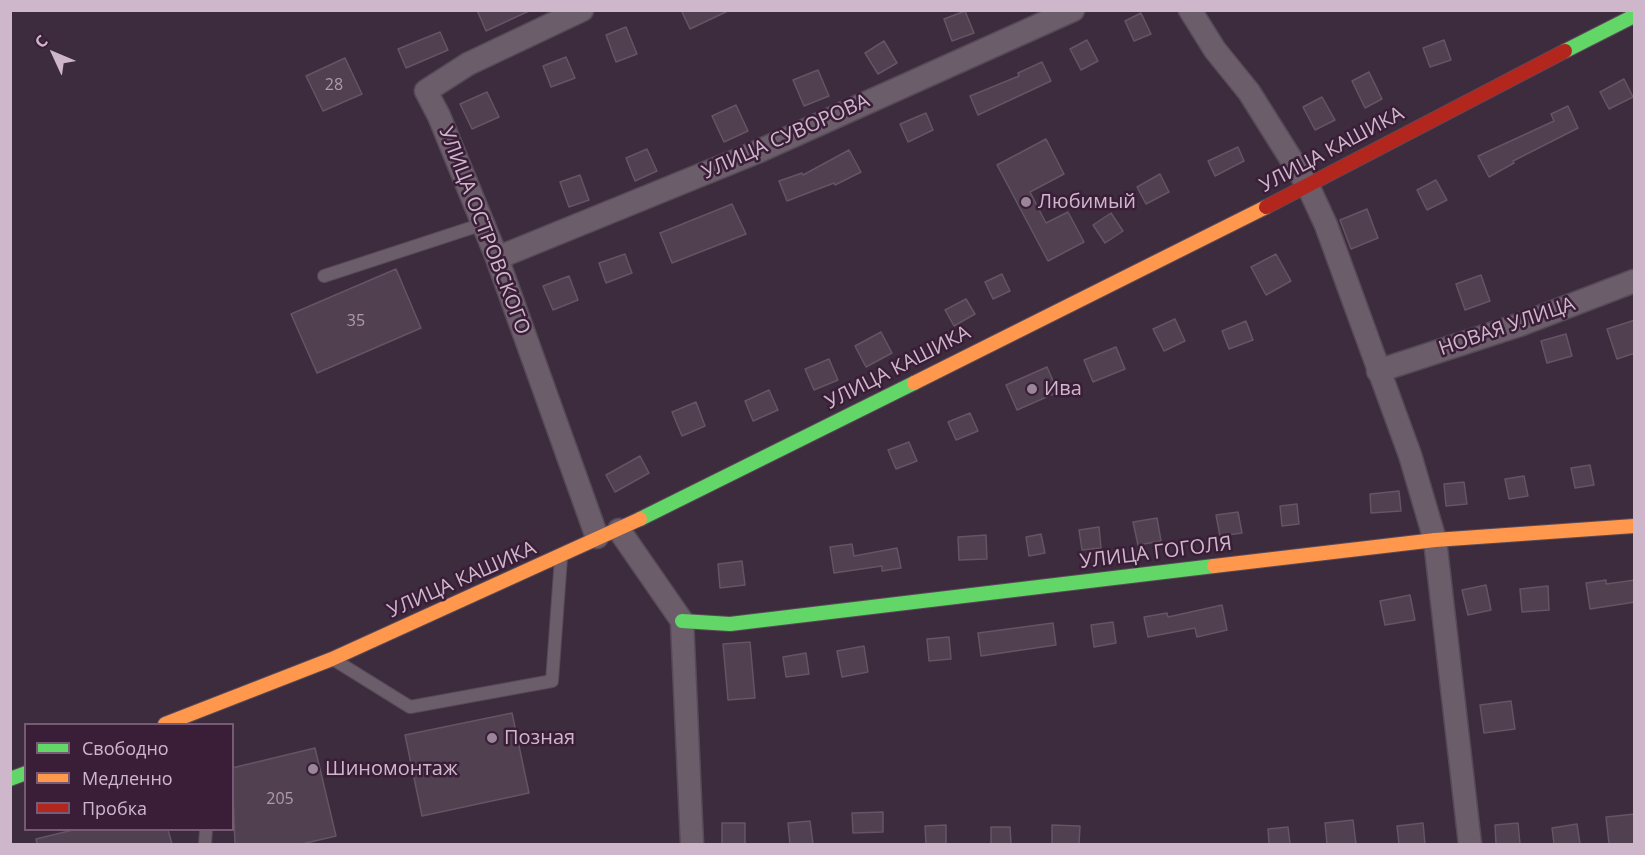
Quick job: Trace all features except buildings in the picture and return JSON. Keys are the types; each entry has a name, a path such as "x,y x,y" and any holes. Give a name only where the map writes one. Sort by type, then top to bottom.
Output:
{"main road":[{"name":"УЛИЦА КАШИКА","path":"171,723 200,718 561,556 597,537 619,530 1308,186 1383,144 1635,16"},
{"name":"УЛИЦА ГОГОЛЯ","path":"682,621 730,624 1435,540 1635,526"}],"street":[{"name":"УЛИЦА ОСТРОВСКОГО","path":"582,10 468,64 426,91 439,116 497,258 597,537"},
{"name":"УЛИЦА СУВОРОВА","path":"497,258 758,152 1073,10"},
{"path":"1190,10 1215,50 1249,92 1308,186 1326,225 1410,455 1435,540 1470,844"},
{"name":"НОВАЯ УЛИЦА","path":"1378,371 1522,324 1635,281"},
{"path":"619,530 682,621 692,844"}],"lane":[{"path":"324,276 483,224"},
{"path":"332,659 410,707 552,681 561,556"}],"traffic: fast":[{"path":"1565,51 1634,16"},
{"path":"640,519 914,383"},
{"path":"682,621 730,624 1214,566"},
{"path":"10,779 24,774"}],"traffic: slow":[{"path":"914,383 1266,207"},
{"path":"168,723 332,659 640,519"},
{"path":"1214,566 1435,540 1634,526"}],"traffic: jam":[{"path":"1266,207 1565,51"}],"place":[{"name":"Любимый","path":"1026,202"},
{"name":"Ива","path":"1032,389"},
{"name":"Позная","path":"492,738"},
{"name":"Шиномонтаж","path":"313,769"}]}
